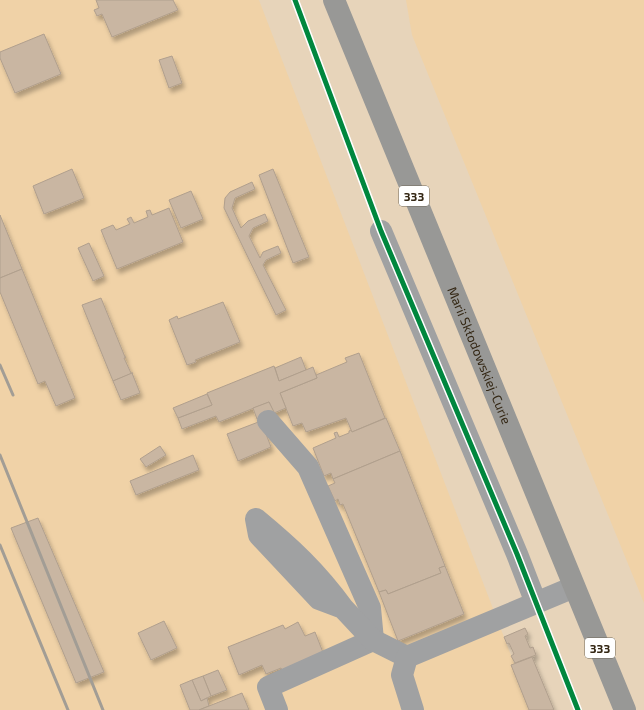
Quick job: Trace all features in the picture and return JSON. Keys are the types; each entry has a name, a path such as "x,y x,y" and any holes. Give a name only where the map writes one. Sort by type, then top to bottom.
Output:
{"main road":[{"name":"Marii Skłodowskiej-Curie","path":"334,0 625,710"}],"lane":[{"path":"381,231 517,554 536,603"},
{"path":"268,421 308,467 370,608 373,640"},
{"path":"344,608 373,640 407,657 574,587"},
{"path":"277,710 268,687 373,640"},
{"path":"407,657 402,675 413,710"}],"shaded area":[{"path":"0,0 259,0 532,710 0,710"},
{"path":"406,0 644,0 644,603 412,35"}],"building":[{"path":"96,0 173,0 178,10 112,37 102,14 97,16 94,10 99,8"},
{"path":"44,34 61,74 15,93 0,58 0,52"},
{"path":"172,56 182,83 169,88 159,60"},
{"path":"72,169 84,198 44,214 33,186"},
{"path":"273,169 309,257 293,263 259,175"},
{"path":"252,182 255,189 235,198 232,208 241,228 248,221 265,214 268,221 253,228 249,236 260,258 263,252 278,246 281,253 266,260 263,265 286,310 276,315 224,208 225,198 230,192"},
{"path":"191,191 203,219 181,228 169,200"},
{"path":"169,208 183,242 117,269 101,230 113,225 116,230 130,224 127,219 131,217 134,223 148,217 146,211 150,210 152,215"},
{"path":"0,215 22,269 0,278"},
{"path":"89,243 104,276 93,281 78,248"},
{"path":"22,269 75,398 56,406 45,381 38,384 0,292 0,278"},
{"path":"101,298 126,357 124,358 131,373 133,373 113,381 82,305"},
{"path":"223,302 240,342 195,360 196,362 187,365 169,320 177,316 178,319"},
{"path":"359,353 385,418 352,432 346,418 306,432 302,423 293,426 280,393 317,378 316,375 347,362 345,358"},
{"path":"301,357 306,370 279,381 275,368"},
{"path":"274,366 279,381 313,367 317,378 280,393 286,408 274,413 269,402 219,422 216,416 182,429 178,418 212,405 207,393"},
{"path":"132,373 140,393 121,400 113,381"},
{"path":"207,394 212,405 178,418 173,408"},
{"path":"269,402 274,412 257,419 253,408"},
{"path":"386,418 400,451 333,479 331,473 324,476 313,448 336,438 334,433 337,432 339,437 349,433 351,430 352,432"},
{"path":"261,421 271,447 238,461 227,434"},
{"path":"160,446 166,455 146,467 140,459"},
{"path":"400,451 445,566 439,568 441,573 388,594 386,590 379,592 343,504 340,505 338,499 335,501 328,486 335,483 333,479"},
{"path":"193,455 199,470 136,495 130,481"},
{"path":"38,518 104,672 76,683 11,528"},
{"path":"445,566 464,614 398,641 379,592 386,590 388,594 441,573 439,568"},
{"path":"164,621 177,648 151,660 138,633"},
{"path":"298,622 305,636 315,632 324,655 283,672 281,668 266,674 262,665 239,675 228,647 283,625 285,629"},
{"path":"525,628 528,634 525,636 530,648 533,647 536,655 515,663 511,656 514,654 509,643 507,644 504,637"},
{"path":"532,657 554,710 529,710 511,665"},
{"path":"218,670 227,690 211,696 203,676"},
{"path":"203,676 211,696 201,701 192,680"},
{"path":"192,680 201,701 207,698 209,706 199,710 190,710 180,685"},
{"path":"242,693 249,710 199,710 209,706"}],"railway":[{"path":"0,365 13,395"},
{"path":"0,455 103,710"},
{"path":"0,545 68,710"}],"cycle path":[{"path":"295,0 381,231 517,554 578,710"}]}
